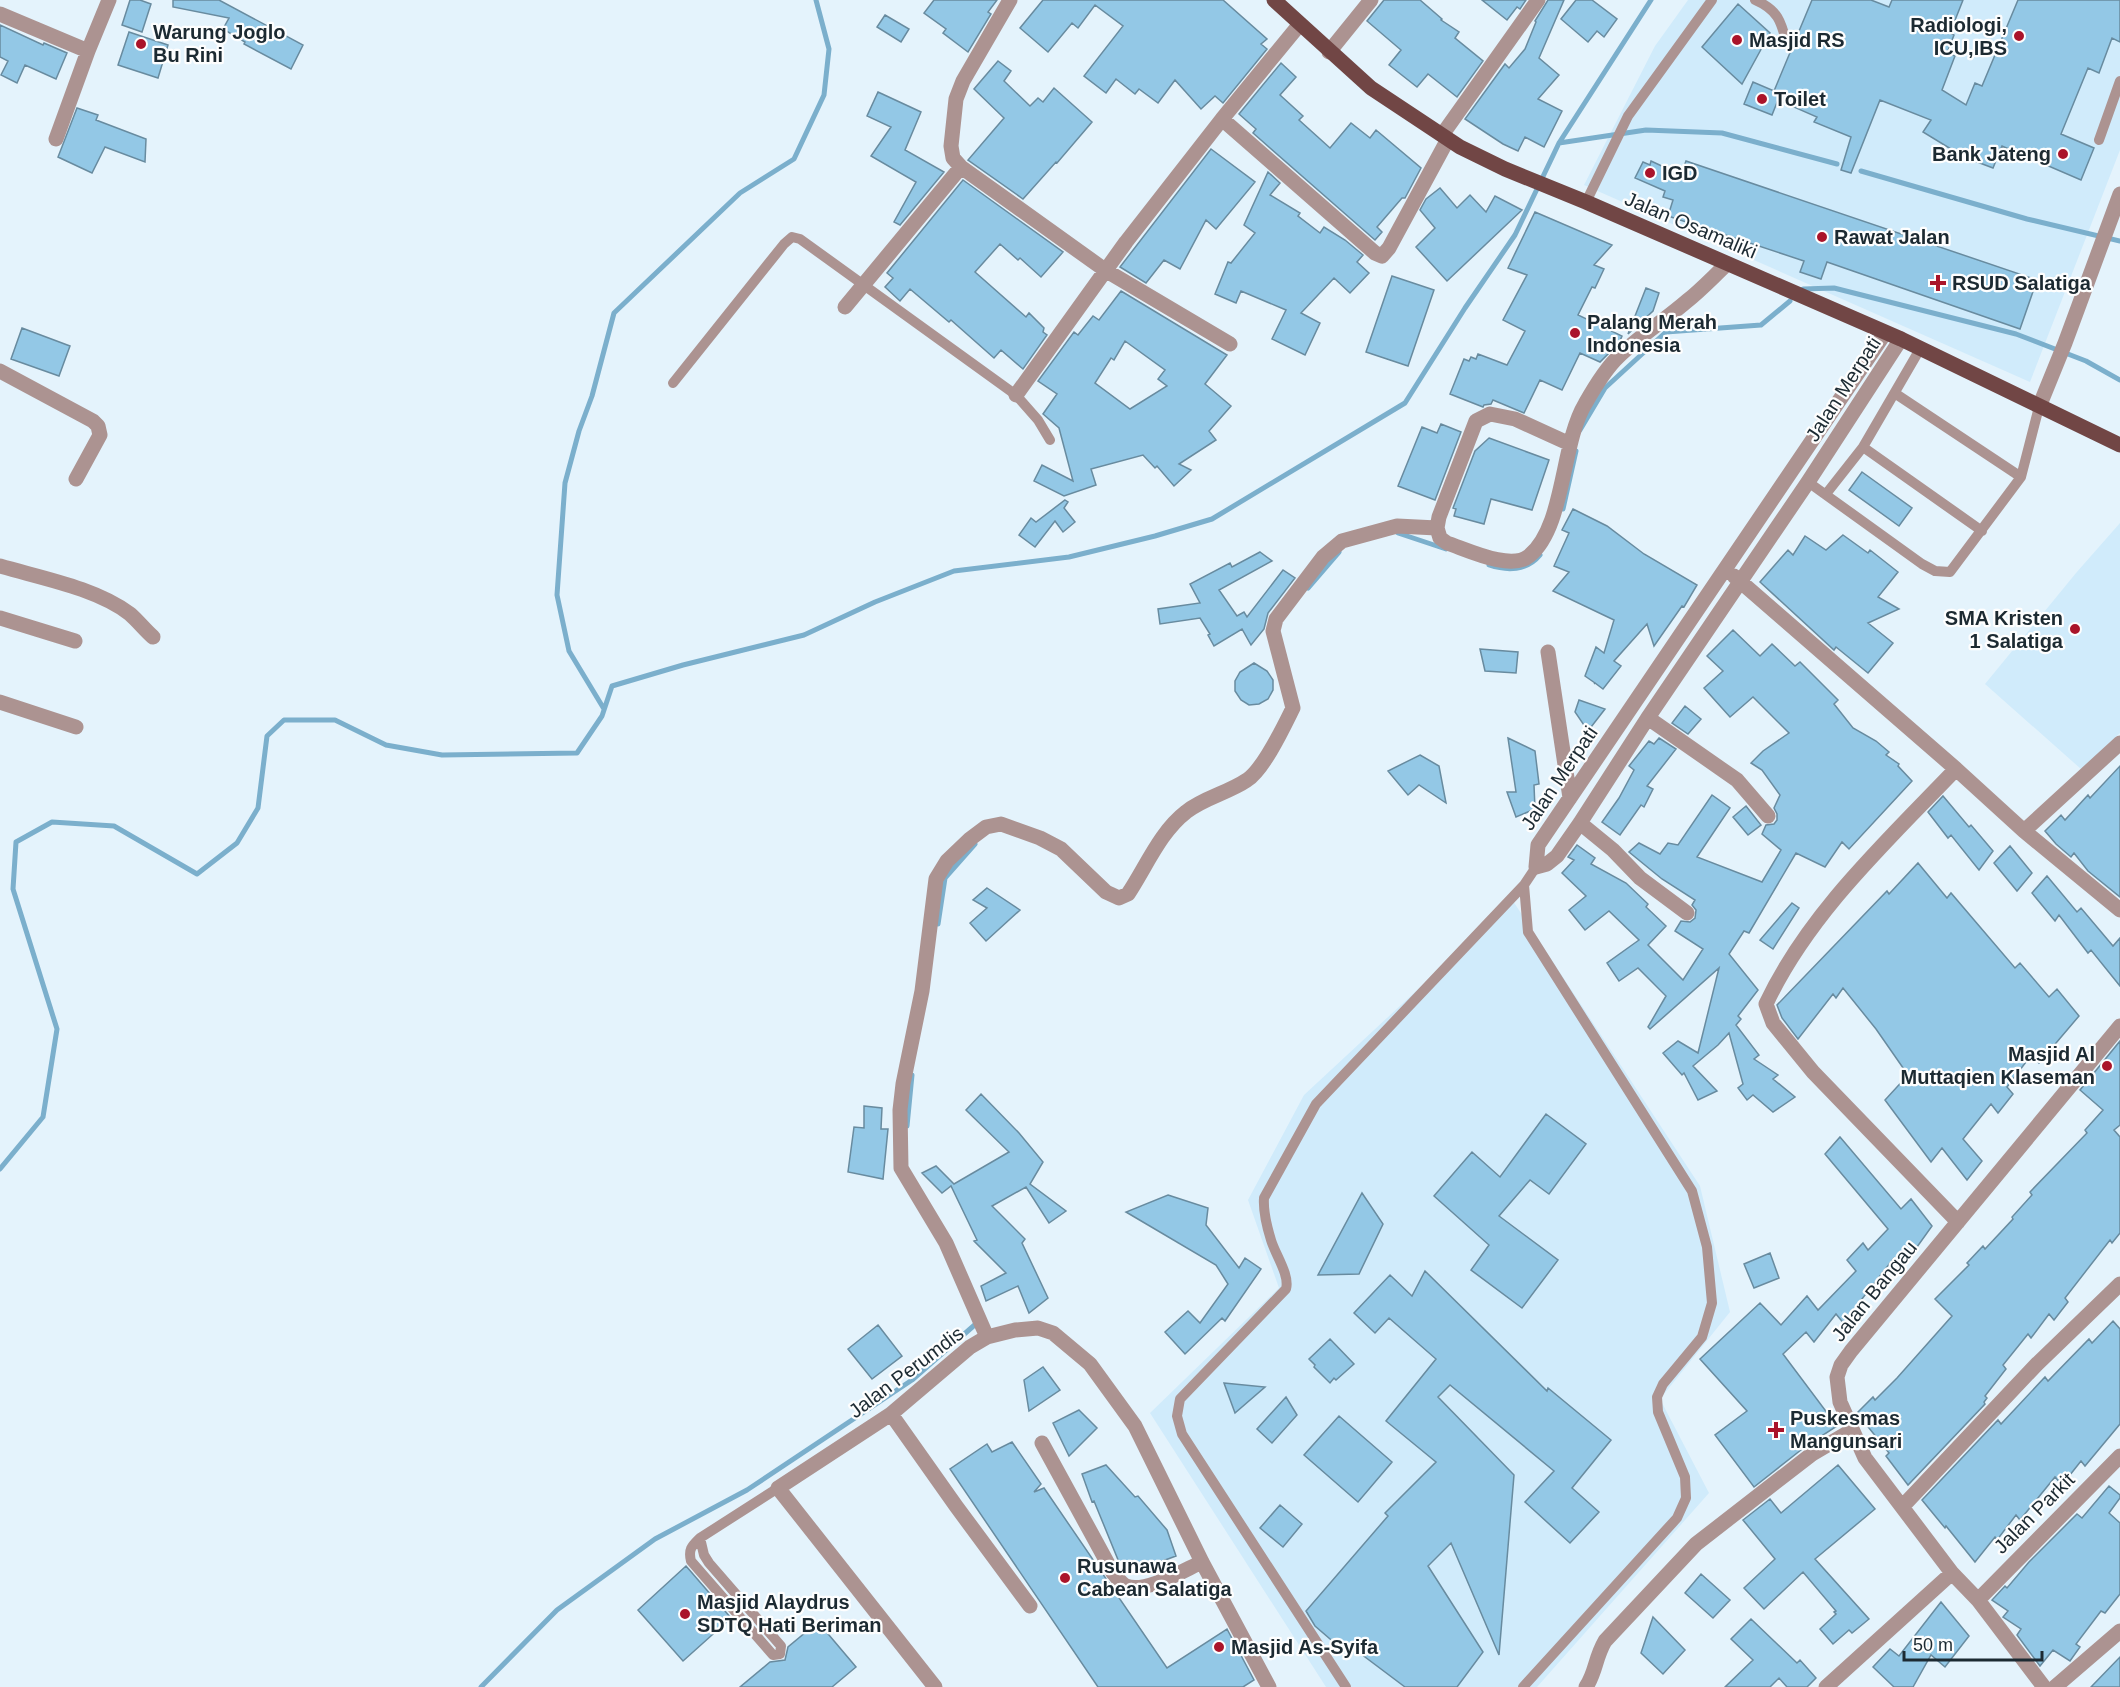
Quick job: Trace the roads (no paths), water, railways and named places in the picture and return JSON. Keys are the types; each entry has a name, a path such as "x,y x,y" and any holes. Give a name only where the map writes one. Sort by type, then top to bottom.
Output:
{"main road":[{"name":"Jalan Osamaliki","path":"1274,0 1371,88 1445,137 1505,169 1901,339 2120,445"}],"street":[{"path":"56,139 109,0"},
{"path":"1011,0 963,81 956,99 951,146 953,158 961,167 1105,270 1230,344"},
{"path":"1329,52 1371,0"},
{"path":"1222,119 1375,253 1382,256 1389,248 1445,137 1538,0"},
{"path":"0,14 88,51"},
{"path":"1016,395 1105,270 1222,119 1300,24"},
{"path":"845,307 961,167"},
{"path":"2039,407 2120,194"},
{"path":"1570,444 1515,419 1490,414 1476,421 1439,517 1437,528 1440,538 1447,543 1500,560 1515,563 1529,557 1544,537 1554,511 1570,444 1583,406 1618,357 1688,300 1727,264"},
{"name":"Jalan Merpati","path":"1885,333 1538,845 1536,867 1547,864 1557,856 1580,824 1901,339"},
{"path":"0,371 93,421 98,426 100,435 76,479"},
{"path":"982,1325 946,1243 900,1168 900,1110 903,1084 922,992 936,879 947,861 970,839 986,827 1001,824 1040,838 1061,849 1106,892 1119,898 1128,894 1168,829 1186,811 1249,779 1280,734 1293,708 1273,631 1276,619 1323,557 1342,541 1397,526 1437,528"},
{"path":"0,566 84,591 109,602 130,614 153,637"},
{"path":"1726,570 1956,769 2024,831 2120,910"},
{"path":"0,618 75,641"},
{"path":"1548,652 1570,798"},
{"path":"0,702 76,727"},
{"path":"1648,718 1737,780 1768,816"},
{"path":"2024,831 2116,752"},
{"path":"1956,769 1863,866 1804,937 1782,970 1766,1004 1773,1023 1813,1072 1958,1222"},
{"path":"1580,824 1613,850 1640,878 1687,913"},
{"name":"Jalan Bangau","path":"2044,1687 1978,1600 1952,1573 1865,1458 1840,1402 1837,1377 1841,1365 1851,1351 2120,1026"},
{"path":"1902,1506 2037,1364 2118,1290"},
{"name":"Jalan Perumdis","path":"778,1488 891,1413 970,1347 982,1325 1015,1330 1038,1328 1053,1333 1090,1364 1135,1426 1202,1562 1269,1687"},
{"path":"891,1413 1030,1606"},
{"path":"1586,1687 1593,1676 1596,1656 1605,1641 1696,1544 1812,1454 1851,1431"},
{"path":"1042,1443 1113,1573 1124,1585 1137,1589 1202,1562"},
{"name":"Jalan Parkit","path":"1978,1600 2120,1456"},
{"path":"778,1488 935,1687"},
{"path":"1826,1687 1952,1573"},
{"path":"2055,1687 2120,1631"}],"lane":[{"path":"1586,202 1616,145 1628,116 1712,0"},
{"path":"1755,0 1771,6 1782,26 1787,44"},
{"path":"2099,140 2120,81"},
{"path":"673,383 792,237 800,239 864,283 1016,395 1038,420 1050,440"},
{"path":"1826,494 1863,447 1920,350"},
{"path":"1896,394 2021,477"},
{"path":"1808,482 1922,564 1935,570 1950,572 2021,477 2039,407"},
{"path":"1863,447 1982,531"},
{"path":"1346,1687 1182,1434 1177,1416 1180,1399 1286,1289 1286,1280 1271,1239 1263,1208 1263,1198 1316,1104 1524,885 1536,867"},
{"path":"1523,1687 1677,1518 1686,1498 1685,1477 1658,1412 1657,1397 1663,1383 1702,1337 1712,1303 1707,1247 1692,1191 1528,932 1524,885"},
{"path":"700,1538 704,1555 709,1563 781,1646 780,1654 773,1655 691,1561 689,1552 691,1546 700,1538 778,1488"}],"waterway":[{"path":"604,709 569,651 557,595 565,483 579,431 592,396 614,313 740,193 794,159 824,95 829,49 816,0"},
{"path":"0,1169 43,1117 57,1029 13,889 16,842 52,822 114,826 197,874 237,843 258,808 267,736 284,720 335,720 386,745 442,755 577,753 602,716 612,686 683,665 804,635 875,602 954,571 1069,557 1212,519 1405,403 1465,308 1515,235 1559,143 1651,0"},
{"path":"1559,143 1646,130 1722,133 1837,164"},
{"path":"1861,171 2027,219 2120,241"},
{"path":"1803,289 1834,288 2016,334 2086,361 2120,380"},
{"path":"1580,430 1605,388 1666,332 1761,325 1790,301"},
{"path":"1563,509 1576,451"},
{"path":"1398,533 1446,549"},
{"path":"1308,588 1339,552"},
{"path":"1489,565 1510,569 1523,567 1540,555"},
{"path":"938,924 945,878 975,844"},
{"path":"907,1126 912,1075"},
{"path":"481,1687 557,1610 655,1539 747,1490 912,1380 978,1322"}],"place":[{"name":"Radiologi, ICU,IBS","path":"2019,36"},
{"name":"Masjid RS","path":"1737,40"},
{"name":"Warung Joglo Bu Rini","path":"141,44"},
{"name":"Toilet","path":"1762,99"},
{"name":"Bank Jateng","path":"2063,154"},
{"name":"IGD","path":"1650,173"},
{"name":"Rawat Jalan","path":"1822,237"},
{"name":"RSUD Salatiga","path":"1938,283"},
{"name":"Palang Merah Indonesia","path":"1575,333"},
{"name":"SMA Kristen 1 Salatiga","path":"2075,629"},
{"name":"Masjid Al Muttaqien Klaseman","path":"2107,1066"},
{"name":"Puskesmas Mangunsari","path":"1776,1430"},
{"name":"Rusunawa Cabean Salatiga","path":"1065,1578"},
{"name":"Masjid Alaydrus SDTQ Hati Beriman","path":"685,1614"},
{"name":"Masjid As-Syifa","path":"1219,1647"}]}
